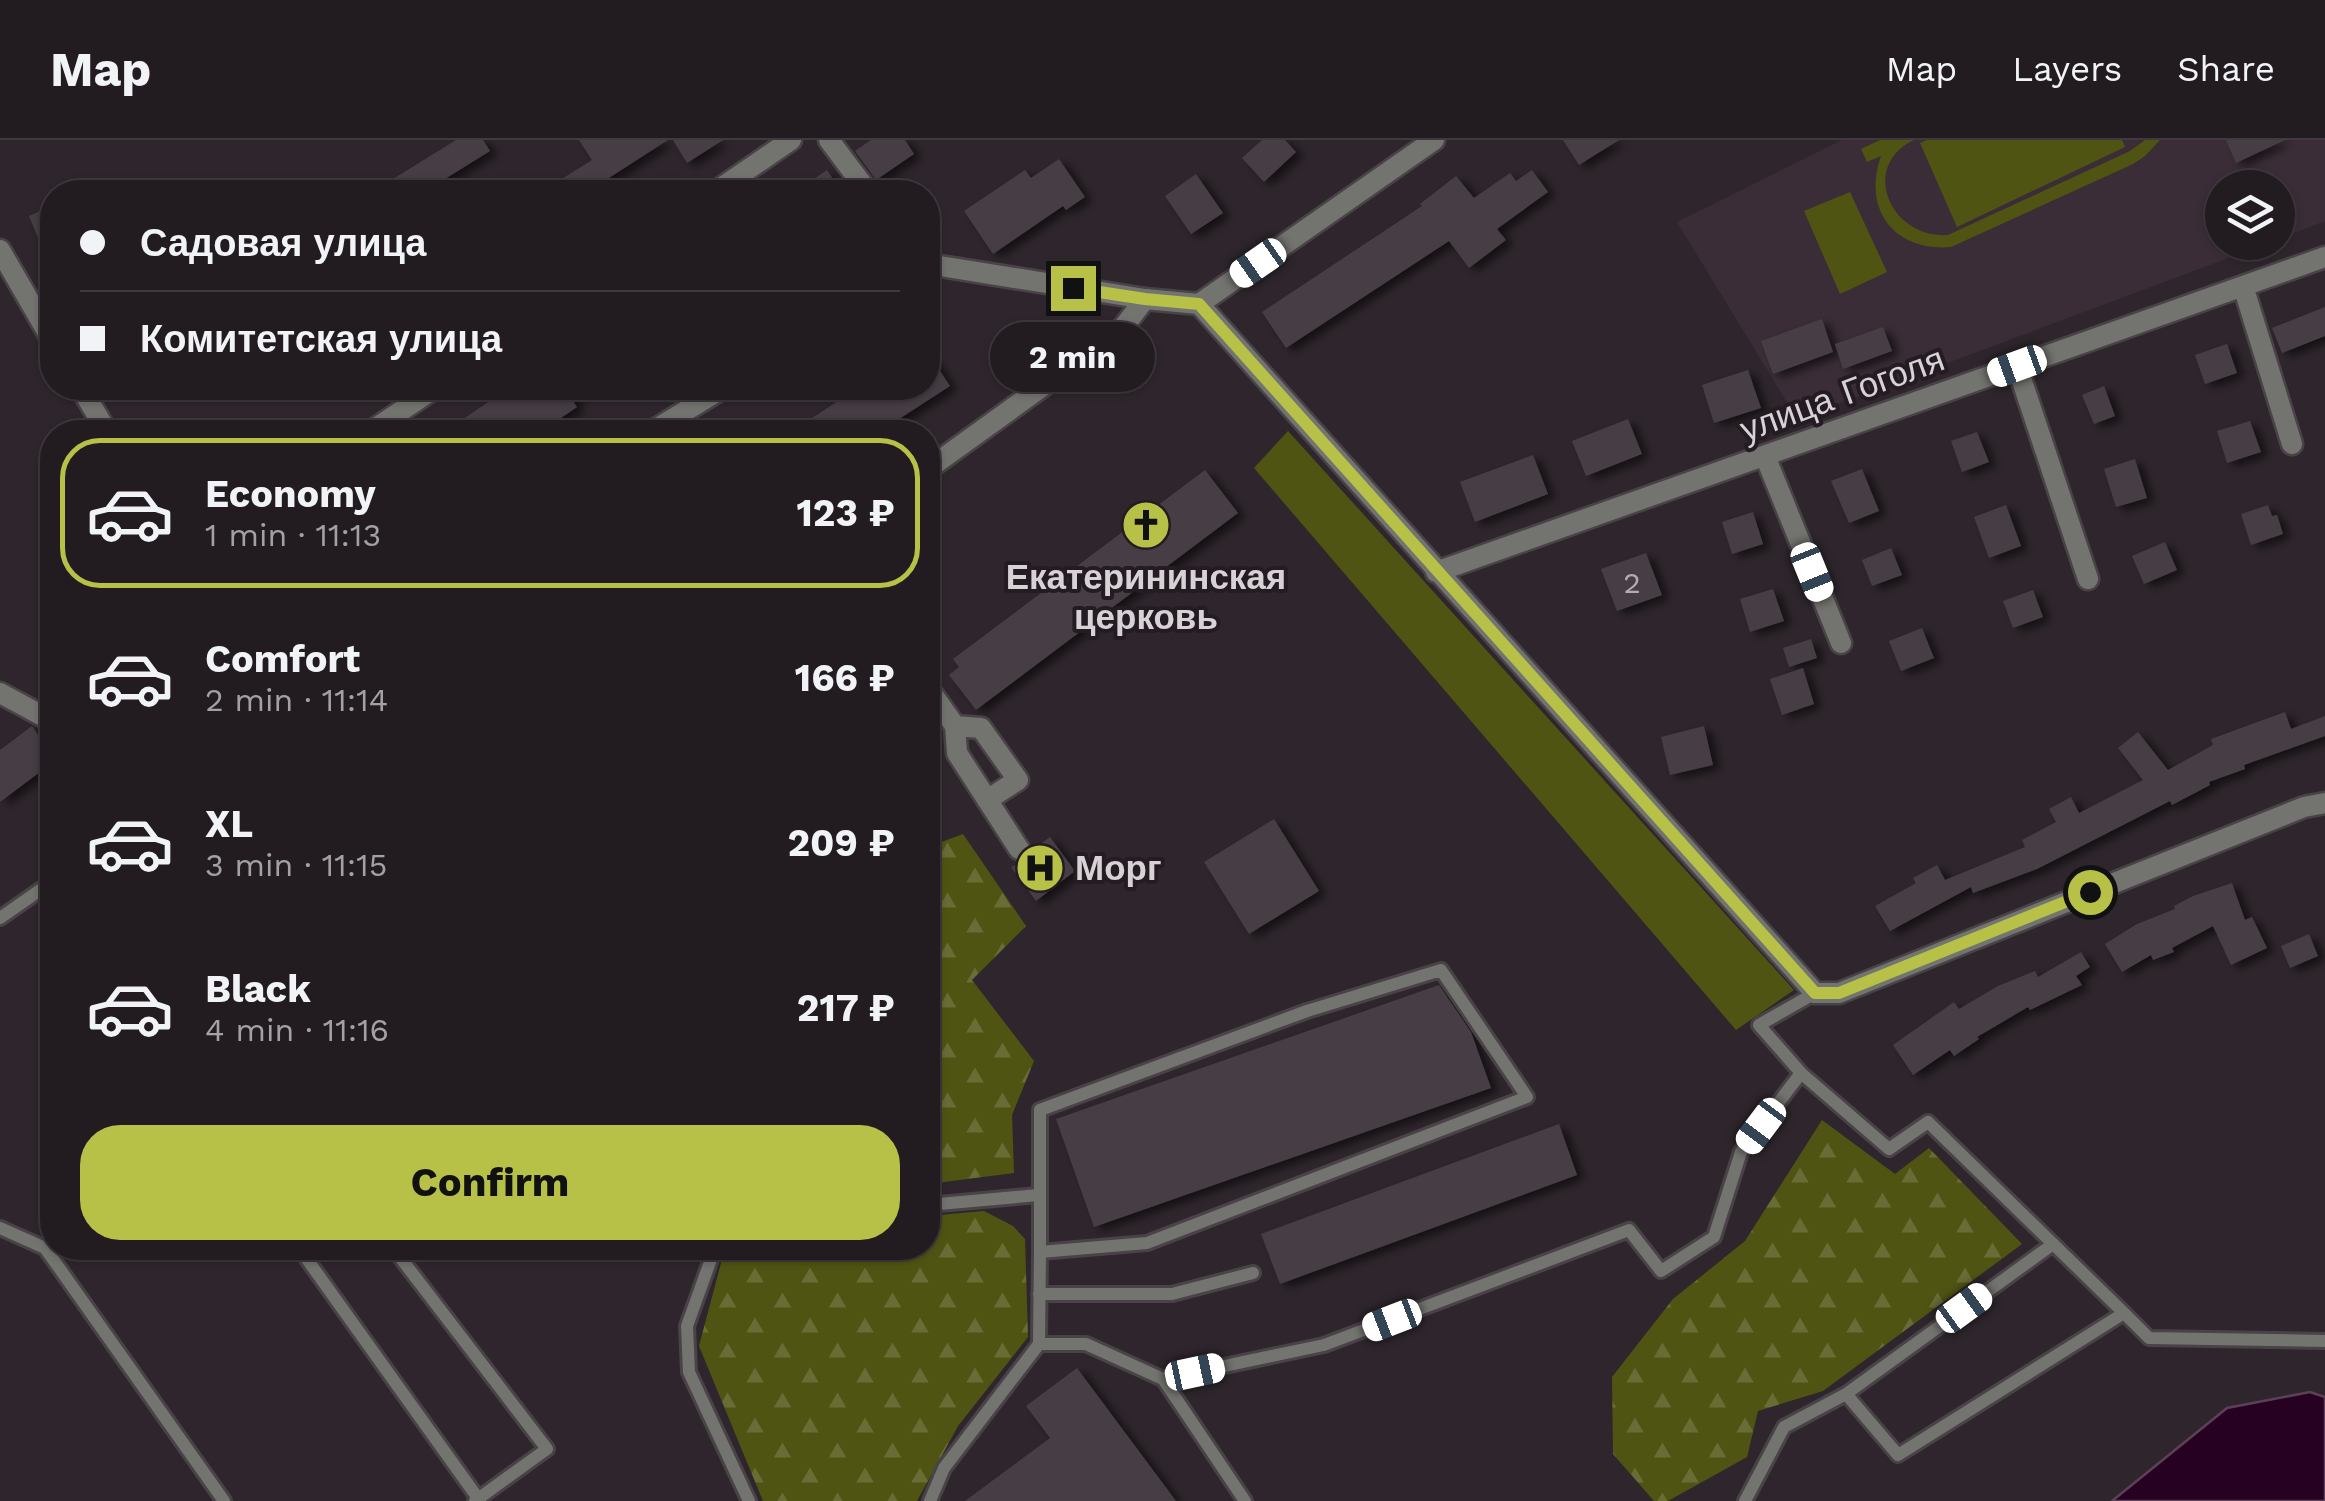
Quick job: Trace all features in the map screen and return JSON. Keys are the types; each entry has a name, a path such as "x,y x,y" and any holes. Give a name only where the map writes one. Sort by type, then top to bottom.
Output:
{"street":[{"path":"733,180 791,140"},
{"path":"829,140 859,180"},
{"path":"940,266 1199,304 1434,140"},
{"path":"0,250 40,319"},
{"name":"улица Гоголя","path":"1436,572 2325,257"},
{"path":"2243,286 2292,444"},
{"path":"940,460 1122,329 1145,299"},
{"path":"1199,304 1815,993 1839,993 2286,814 2325,804"},
{"path":"2017,366 2088,578"},
{"path":"388,420 417,400"},
{"path":"671,420 704,400"},
{"path":"1764,456 1842,643"},
{"path":"0,693 40,715"},
{"path":"940,704 956,726 957,753 1018,849"},
{"path":"956,726 980,728 1018,780 987,800"}],"lane":[{"path":"0,918 40,890"},
{"path":"930,1501 944,1468 1039,1344 1040,1110 1308,1011 1440,970 1526,1098 1147,1243 1040,1252"},
{"path":"1815,993 1759,1024 1800,1073 1889,1149 1928,1122 2149,1338 2325,1341"},
{"path":"1162,1379 1324,1345 1629,1230 1661,1271 1714,1237 1741,1152 1800,1073"},
{"path":"940,1203 1039,1196"},
{"path":"0,1228 40,1246"},
{"path":"1745,1501 1784,1428 1846,1394 2053,1244"},
{"path":"53,1260 224,1501"},
{"path":"308,1260 478,1500 547,1448 402,1260"},
{"path":"711,1260 688,1326 689,1372 749,1501"},
{"path":"1039,1294 1172,1294 1253,1273"},
{"path":"1846,1394 1898,1455 2124,1314"},
{"path":"1039,1344 1086,1344 1162,1379 1245,1501"}],"shaded area":[{"path":"1842,140 2325,140 2325,221 2295,232 2295,170 2205,170 2205,260 2223,260 1797,419 1677,222"},
{"path":"2310,1392 2325,1397 2325,1501 2112,1501 2227,1408"}],"green space":[{"path":"1880,140 1914,140 1897,152 1888,166 1885,183 1897,214 1910,226 1948,235 2130,151 2145,140 2160,140 2133,164 1951,247 1931,247 1899,234 1880,209 1876,175 1881,156 1867,162 1861,149"},
{"path":"2122,140 2125,147 1957,227 1920,143"},
{"path":"1850,192 1887,272 1840,294 1804,211"},
{"path":"1288,431 1794,990 1736,1030 1254,468"},
{"path":"963,834 1026,926 972,980 1034,1061 1012,1115 1014,1173 940,1182 940,843"},
{"path":"1822,1120 1895,1174 1929,1148 2022,1244 1823,1391 1758,1411 1747,1457 1668,1501 1654,1501 1613,1454 1612,1377 1673,1299 1745,1241"},
{"path":"984,1211 1013,1226 1025,1239 1028,1337 958,1426 917,1501 763,1501 699,1346 722,1260 940,1260 940,1215"}],"building":[{"path":"456,140 483,140 490,151 443,180 391,180"},
{"path":"579,140 668,140 606,180 560,180 592,160"},
{"path":"673,140 723,140 687,163"},
{"path":"871,140 905,140 914,154 876,180 855,151"},
{"path":"1262,140 1285,140 1296,152 1264,182 1242,158"},
{"path":"1563,140 1619,140 1579,165"},
{"path":"2226,140 2285,140 2236,163"},
{"path":"1059,159 1085,197 1066,210 1063,206 993,254 964,211 1025,170 1031,178"},
{"path":"827,170 834,180 812,180"},
{"path":"1532,170 1548,192 1497,229 1506,240 1469,268 1449,241 1286,348 1262,312 1422,206 1456,176 1474,198 1510,173 1516,181"},
{"path":"1196,174 1223,213 1191,234 1165,196"},
{"path":"40,211 40,243 29,216"},
{"path":"2325,307 2325,336 2282,353 2272,328"},
{"path":"1822,319 1833,352 1773,374 1761,341"},
{"path":"1883,327 1892,351 1843,369 1835,344"},
{"path":"2227,344 2237,373 2205,384 2195,355"},
{"path":"1748,370 1761,408 1714,423 1702,385"},
{"path":"940,371 950,386 940,392"},
{"path":"2104,386 2115,416 2094,424 2082,395"},
{"path":"491,400 572,400 577,407 562,420 462,420"},
{"path":"840,400 928,400 898,420 812,418"},
{"path":"1628,419 1642,454 1586,476 1572,441"},
{"path":"2250,421 2261,452 2227,463 2217,431"},
{"path":"1977,432 1989,462 1962,472 1951,441"},
{"path":"1533,455 1548,494 1475,522 1460,482"},
{"path":"2135,459 2147,498 2116,507 2104,469"},
{"path":"1862,469 1879,511 1849,523 1831,481"},
{"path":"1205,470 1238,513 976,710 949,675 959,667 953,659"},
{"path":"2006,505 2021,546 1989,558 1974,517"},
{"path":"2268,505 2272,516 2277,515 2283,534 2251,545 2241,514"},
{"path":"1753,512 1763,544 1732,554 1722,522"},
{"path":"2165,542 2177,570 2144,584 2132,556"},
{"path":"1891,548 1902,575 1872,586 1862,560"},
{"path":"1646,553 1662,595 1617,611 1601,569"},
{"path":"1773,589 1784,621 1750,632 1740,599"},
{"path":"2033,590 2043,617 2013,628 2003,601"},
{"path":"1922,628 1934,658 1901,671 1889,641"},
{"path":"1811,639 1817,658 1789,667 1783,648"},
{"path":"1803,668 1814,704 1782,715 1770,679"},
{"path":"2285,712 2291,729 2325,716 2325,736 2244,765 2245,769 2209,782 2210,785 2172,805 2170,801 2037,869 1973,893 1971,887 1890,931 1875,906 1916,883 1913,878 1937,865 1945,880 2025,847 2022,840 2056,822 2049,809 2071,797 2079,813 2143,780 2118,748 2138,732 2168,770 2213,745 2211,739"},
{"path":"32,726 40,738 40,772 0,802 0,750"},
{"path":"1704,726 1713,765 1670,775 1661,737"},
{"path":"1274,819 1319,891 1249,934 1204,862"},
{"path":"1050,837 1075,871 1036,901 1011,867 1027,860 1032,850"},
{"path":"2232,883 2245,920 2252,917 2267,948 2231,965 2213,926 2172,948 2174,952 2153,960 2151,955 2122,972 2105,944 2193,896"},
{"path":"2309,934 2318,956 2290,968 2281,946"},
{"path":"2081,952 2090,967 2076,976 2082,985 2030,1010 2028,1007 1977,1037 1954,1056 1950,1050 1913,1075 1893,1045 1954,1002 1959,1009 1998,986 2035,971 2038,977"},
{"path":"1439,985 1471,1032 1491,1088 1094,1227 1056,1119"},
{"path":"1559,1124 1577,1175 1280,1284 1261,1234"},
{"path":"1077,1368 1176,1501 965,1501 1050,1438 1026,1406"}],"place":[{"name":"Екатерининская церковь","path":"1146,525"},
{"name":"Морг","path":"1040,868"}],"route":[{"path":"1073,288 1199,304 1815,993 1839,993 2090,892"}]}
